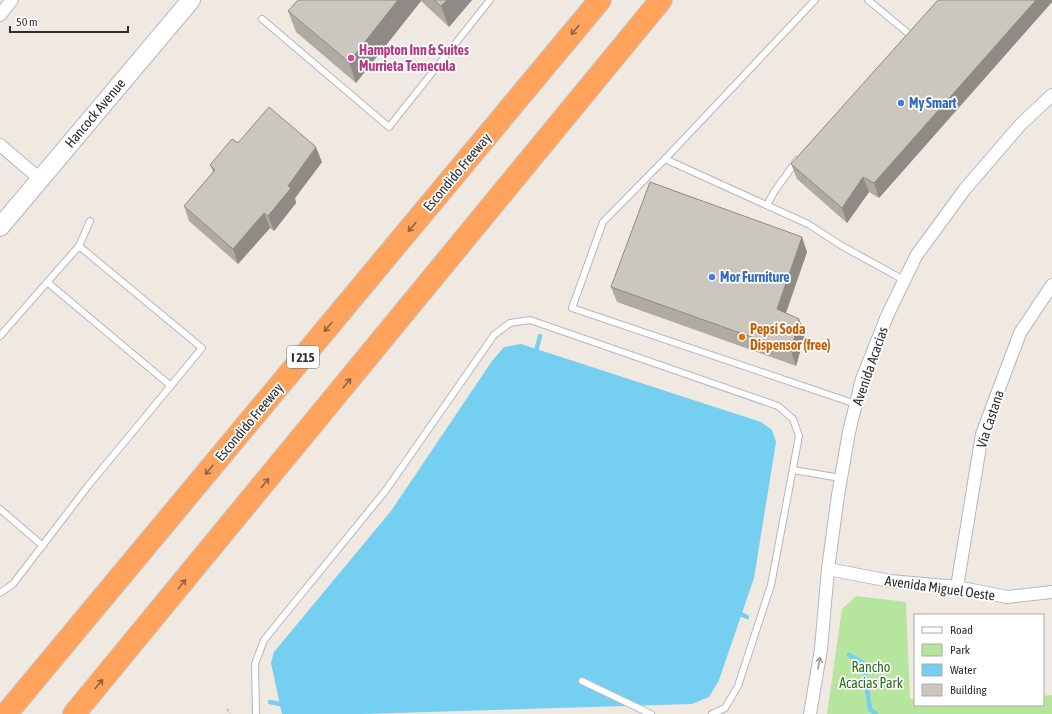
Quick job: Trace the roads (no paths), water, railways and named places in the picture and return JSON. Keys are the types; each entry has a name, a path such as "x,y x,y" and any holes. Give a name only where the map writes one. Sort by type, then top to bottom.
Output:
{"highway":[{"name":"Escondido Freeway","path":"6,714 600,0"},
{"path":"74,714 661,0"}],"main road":[{"name":"Hancock Avenue","path":"0,227 191,0"}],"street":[{"path":"0,15 12,0"},
{"name":"Avenida Acacias","path":"810,714 821,649 828,569 841,478 849,432 862,379 887,316 916,256 965,189 1021,124 1052,95"},
{"path":"0,145 40,179"},
{"name":"Via Castana","path":"958,587 982,434 1020,333 1052,285"},
{"name":"Avenida Miguel Oeste","path":"828,569 890,582 958,587 1007,597 1052,592"}],"lane":[{"path":"262,19 389,127 490,0"},
{"path":"815,0 665,159 603,222 572,308 856,404"},
{"path":"868,0 909,34"},
{"path":"904,40 914,28"},
{"path":"767,205 774,192 802,154"},
{"path":"665,159 808,224 842,246 904,280"},
{"path":"0,336 79,246 90,221"},
{"path":"0,593 13,584 88,486 202,348 79,246"},
{"path":"47,282 171,386"},
{"path":"256,714 255,664 264,640 386,490 494,335 510,322 530,320 778,406 793,419 799,436 772,585 738,686 725,708 712,714"},
{"path":"793,470 841,478"},
{"path":"0,509 43,546"},
{"path":"582,681 651,714"}],"water":[{"path":"521,344 761,422 772,430 776,442 754,578 719,680 709,697 692,704 362,714 282,714 271,663 274,652 391,511 492,361 504,347"}],"waterway":[{"path":"535,355 540,336"},
{"path":"736,612 747,617"},
{"path":"849,655 863,663 870,709 876,714"},
{"path":"270,702 285,705"}],"place":[{"name":"Hampton Inn & Suites Murrieta Temecula","path":"351,58"},
{"name":"My Smart","path":"901,103"},
{"name":"Mor Furniture","path":"712,277"},
{"name":"Pepsi Soda Dispensor (free)","path":"742,337"}],"park label":[{"name":"Rancho Acacias Park","path":"871,676"}]}
